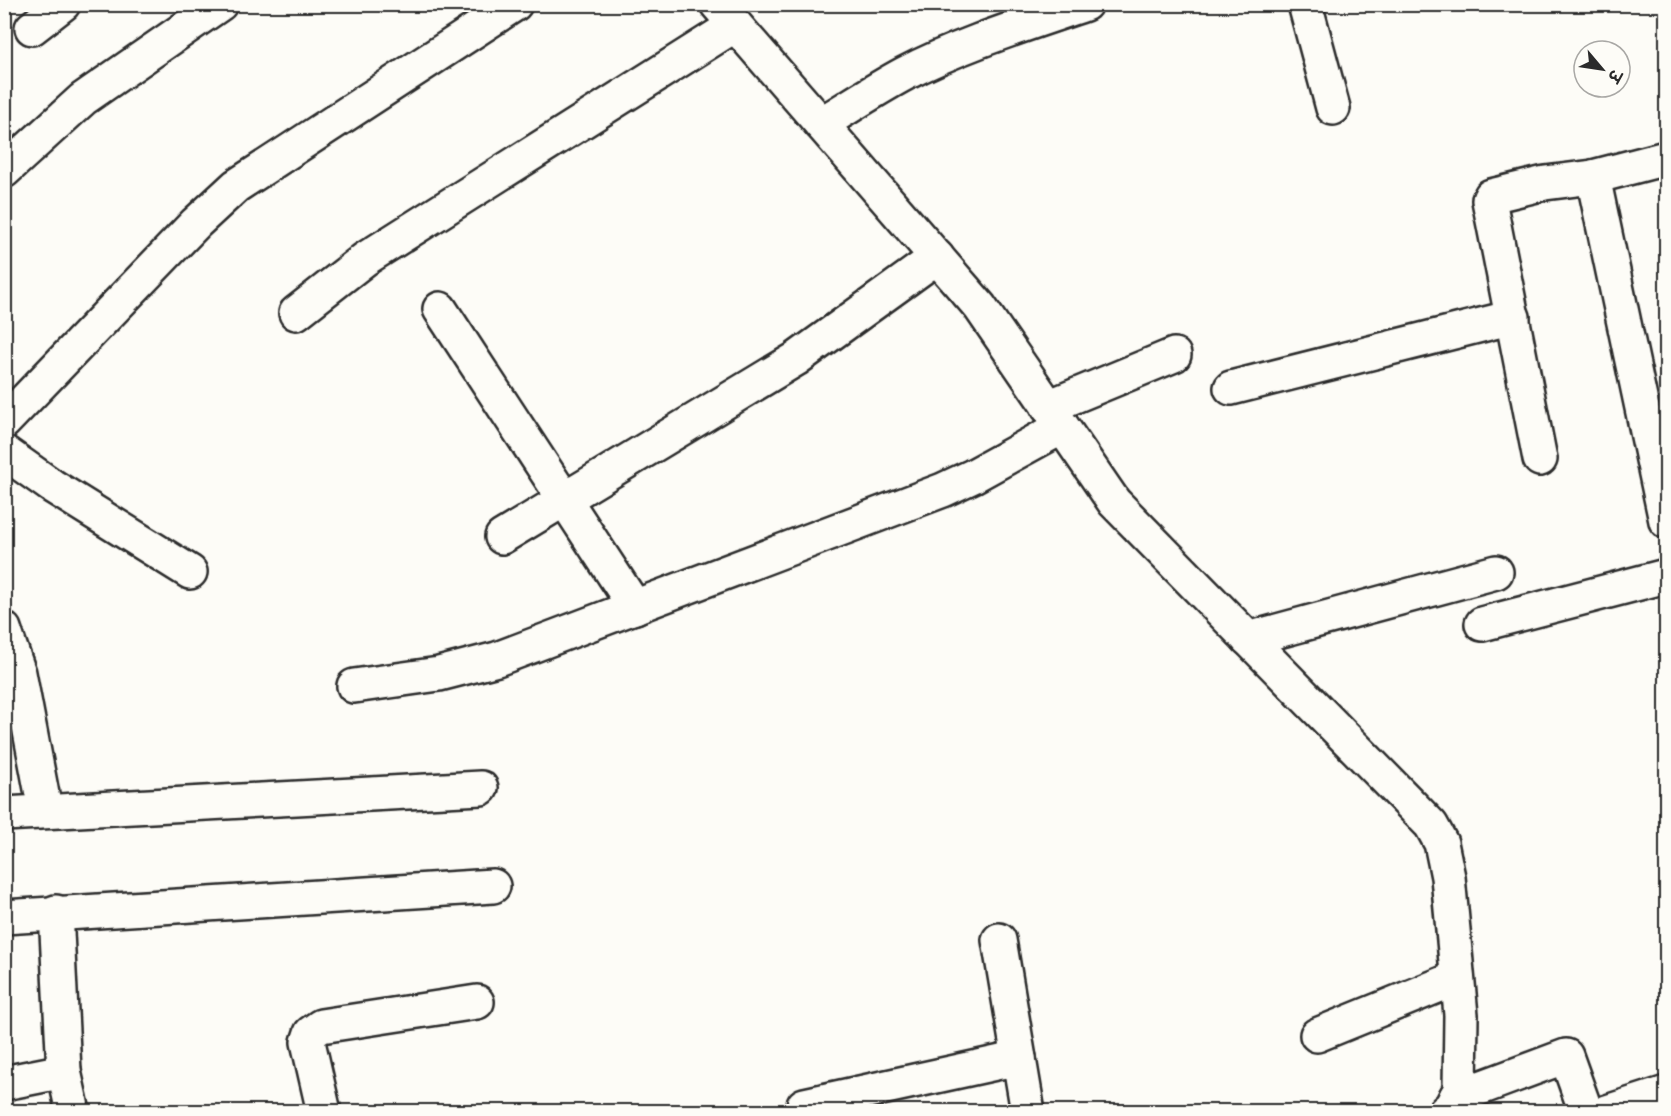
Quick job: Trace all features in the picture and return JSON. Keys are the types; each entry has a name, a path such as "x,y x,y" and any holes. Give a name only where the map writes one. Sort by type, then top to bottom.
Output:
{"street":[{"path":"32,28 63,4"},
{"path":"4,171 83,99 220,4"},
{"path":"4,422 195,223 236,186 514,4"},
{"path":"821,124 904,74 935,59 1085,4"},
{"path":"1305,4 1333,108"},
{"path":"296,313 365,259 726,15 980,307 1113,502 1431,825 1441,843 1448,877 1461,1015 1460,1090 1455,1107"},
{"path":"1540,459 1489,200 1491,196 1545,183 1593,177 1666,158"},
{"path":"1593,177 1666,521"},
{"path":"502,537 796,359 937,257"},
{"path":"440,309 635,607"},
{"path":"1231,388 1513,316"},
{"path":"354,686 465,669 943,490 973,476 1055,417 1174,355"},
{"path":"4,452 51,486 189,572"},
{"path":"1248,639 1496,572"},
{"path":"1482,624 1666,576"},
{"path":"4,629 19,673 45,810"},
{"path":"4,814 481,788"},
{"path":"4,917 493,886"},
{"path":"56,912 63,1071 73,1112"},
{"path":"999,940 1028,1112"},
{"path":"1317,1035 1457,978"},
{"path":"324,1112 308,1042 311,1033 321,1026 477,1002"},
{"path":"1455,1107 1566,1056 1586,1112"},
{"path":"804,1104 1019,1058"},
{"path":"4,1083 63,1071"},
{"path":"1608,1112 1666,1094"}]}
